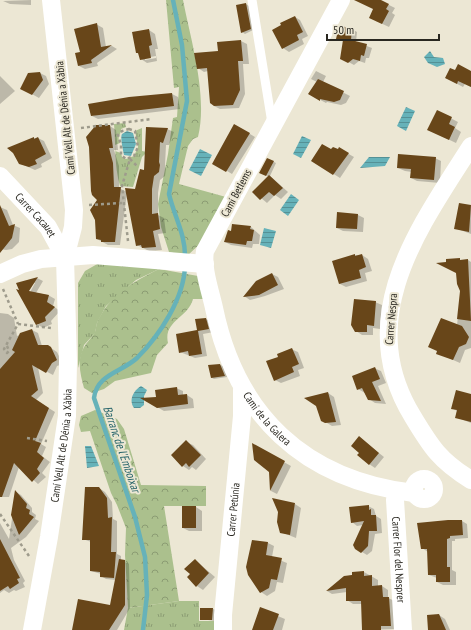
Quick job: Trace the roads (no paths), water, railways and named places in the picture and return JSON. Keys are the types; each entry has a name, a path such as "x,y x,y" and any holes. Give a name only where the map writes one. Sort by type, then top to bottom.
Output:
{"street":[{"name":"Camí Vell Alt de Dénia a Xàbia","path":"32,630 50,530 67,416 65,258 73,227 74,206 51,0"},
{"name":"Camí Betlems","path":"205,264 205,251 272,124 341,0"},
{"name":"Carrer Nespra","path":"452,469 436,454 406,406 391,368 388,336 392,296 401,268 429,211 471,146"},
{"name":"Carrer Cacauet","path":"0,176 48,227 65,258"},
{"path":"0,274 28,262 41,259 106,255 165,262 205,264"},
{"name":"Camí de la Galera","path":"205,264 221,340 242,389 258,412 290,444 321,465 353,478 406,492 421,499 427,499 433,492 432,484 452,469"},
{"name":"Carrer Petúnia","path":"223,630 222,615 242,416 242,389"},
{"path":"452,469 471,480"},
{"name":"Carrer Flor del Nesprer","path":"403,630 395,500 406,492"}],"lane":[{"path":"252,0 272,124"}],"water":[{"path":"430,51 434,57 443,58 445,64 437,67 428,63 424,57"},
{"path":"406,107 415,111 406,131 397,126"},
{"path":"127,131 133,133 136,144 131,156 124,155 121,138 122,134"},
{"path":"302,136 311,140 301,158 293,154"},
{"path":"200,149 212,155 201,176 189,170"},
{"path":"369,157 390,157 385,166 360,168"},
{"path":"291,194 299,200 288,216 280,210"},
{"path":"264,228 276,231 271,248 260,245"},
{"path":"141,386 147,390 144,396 144,405 140,408 134,408 132,405 132,399 136,390"},
{"path":"85,446 91,446 99,466 87,468"}],"waterway":[{"name":"Barranc de l'Emboixar","path":"173,0 182,45 187,101 169,194 184,242 185,259"},
{"name":"Barranc de l'Emboixar","path":"143,630 147,595 145,557 135,517 94,398 96,390 105,378 137,358 146,349 162,327 180,291 184,278 185,266"}]}
